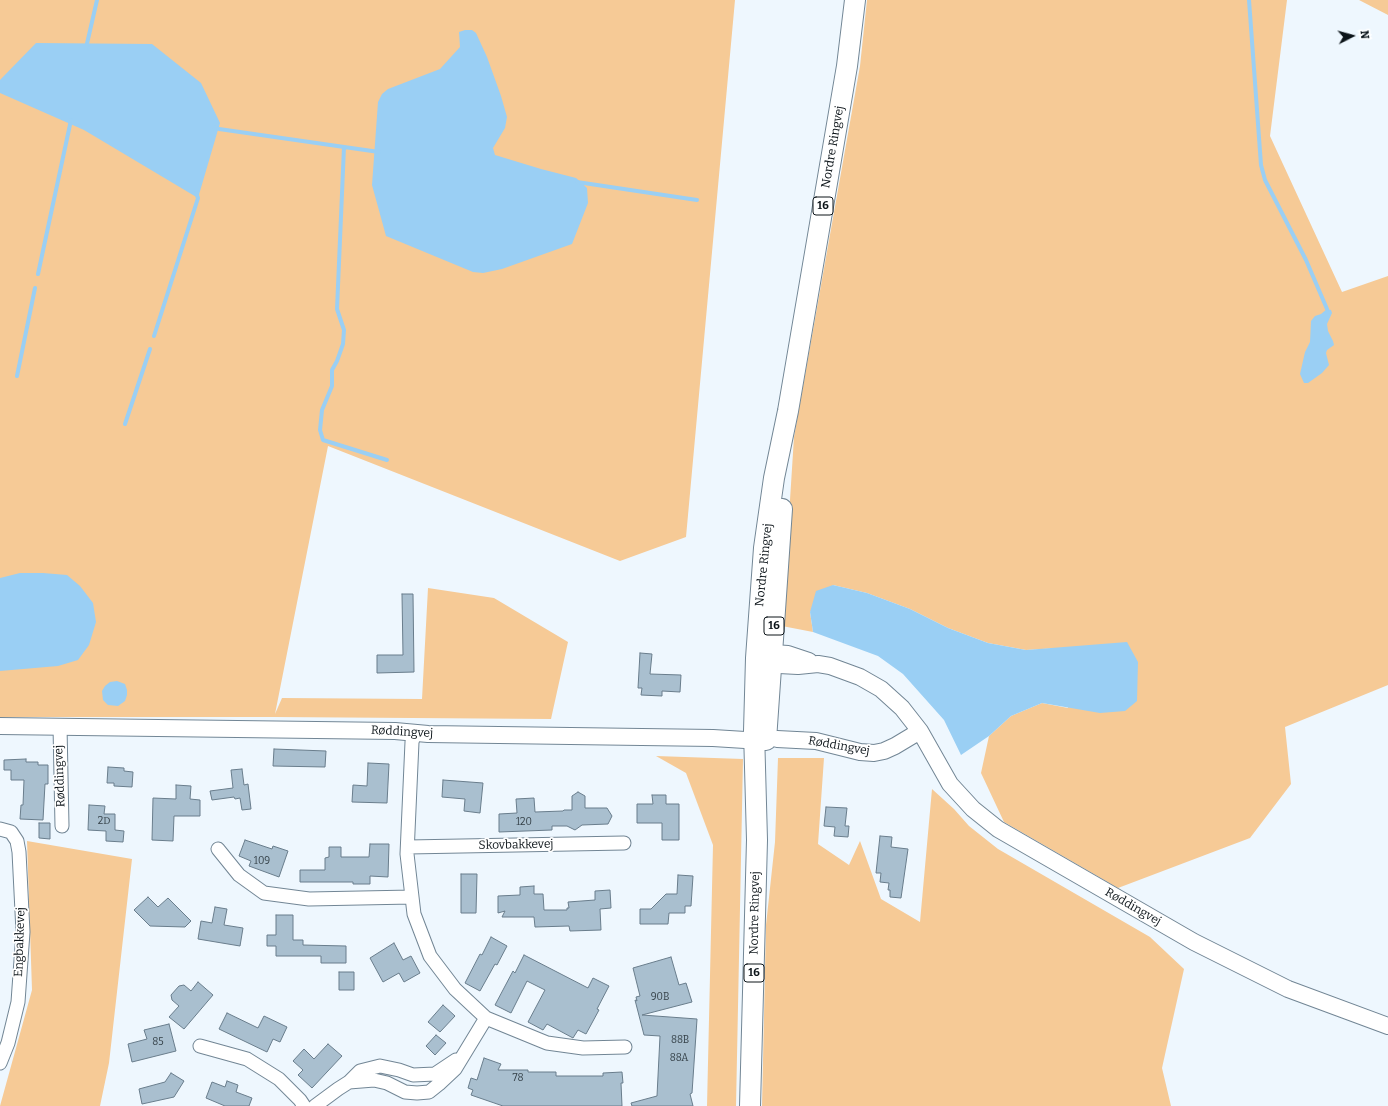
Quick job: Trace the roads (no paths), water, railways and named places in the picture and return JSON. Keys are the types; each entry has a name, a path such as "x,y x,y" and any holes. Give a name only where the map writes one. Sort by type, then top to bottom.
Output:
{"main road":[{"name":"Nordre Ringvej","path":"750,1106 757,840 767,731 767,658 788,411 847,66 855,0"}],"street":[{"name":"Røddingvej","path":"767,658 798,666 818,664 830,666 860,677 881,689 902,708 920,732 950,784 973,809 998,829 1201,946 1288,989 1388,1026"},
{"name":"Røddingvej","path":"0,726 395,731 428,734 713,738 745,740"},
{"name":"Røddingvej","path":"60,726 62,826"},
{"name":"Røddingvej","path":"778,739 816,741 860,752 874,753 884,751 895,746 920,732"},
{"path":"415,733 412,742 407,854 414,914 430,956 455,989 486,1018 547,1043 583,1048 625,1047"},
{"name":"Engbakkevej","path":"0,829 11,832 17,841 19,852 23,932 18,1002 8,1043 0,1063"},
{"name":"Skovbakkevej","path":"408,847 624,843"},
{"path":"218,849 239,874 264,893 309,899 412,897"},
{"path":"350,1082 374,1080 387,1083 405,1092 429,1092 455,1069 486,1018"},
{"path":"200,1046 247,1059 279,1079 304,1106"},
{"path":"315,1106 350,1082 360,1071 380,1066 413,1075 435,1074 464,1054"}],"water":[{"path":"472,30 476,33 487,57 507,117 505,128 493,148 495,155 576,178 587,188 588,203 572,244 502,269 483,273 473,272 386,236 372,185 378,102 382,94 388,89 440,69 460,47 459,32"},
{"path":"36,43 152,44 201,83 220,123 198,198 84,130 0,93 0,80"},
{"path":"1327,309 1331,310 1332,313 1327,324 1328,331 1334,345 1327,350 1326,353 1329,365 1322,373 1308,383 1304,383 1300,374 1305,352 1310,342 1311,321 1315,316 1321,314"},
{"path":"20,573 67,575 80,586 93,603 96,622 89,645 78,660 58,666 0,671 0,578"},
{"path":"833,585 867,593 910,609 948,628 988,643 1026,650 1127,642 1138,662 1137,701 1125,711 1100,713 1042,703 1011,716 989,736 961,755 944,720 903,674 878,656 813,632 810,612 816,591"},
{"path":"117,681 125,684 127,695 125,701 118,706 108,705 103,700 102,691 110,682"}],"waterway":[{"path":"86,48 97,0"},
{"path":"1249,0 1261,165 1265,180 1306,260 1327,309"},
{"path":"38,274 71,120"},
{"path":"214,127 219,129 379,152"},
{"path":"344,147 337,309 344,330 343,344 332,370 332,386 322,410 320,430 323,440 387,460"},
{"path":"577,182 697,200"},
{"path":"154,336 198,198 196,193"},
{"path":"17,376 35,288"},
{"path":"125,424 150,349"}]}
